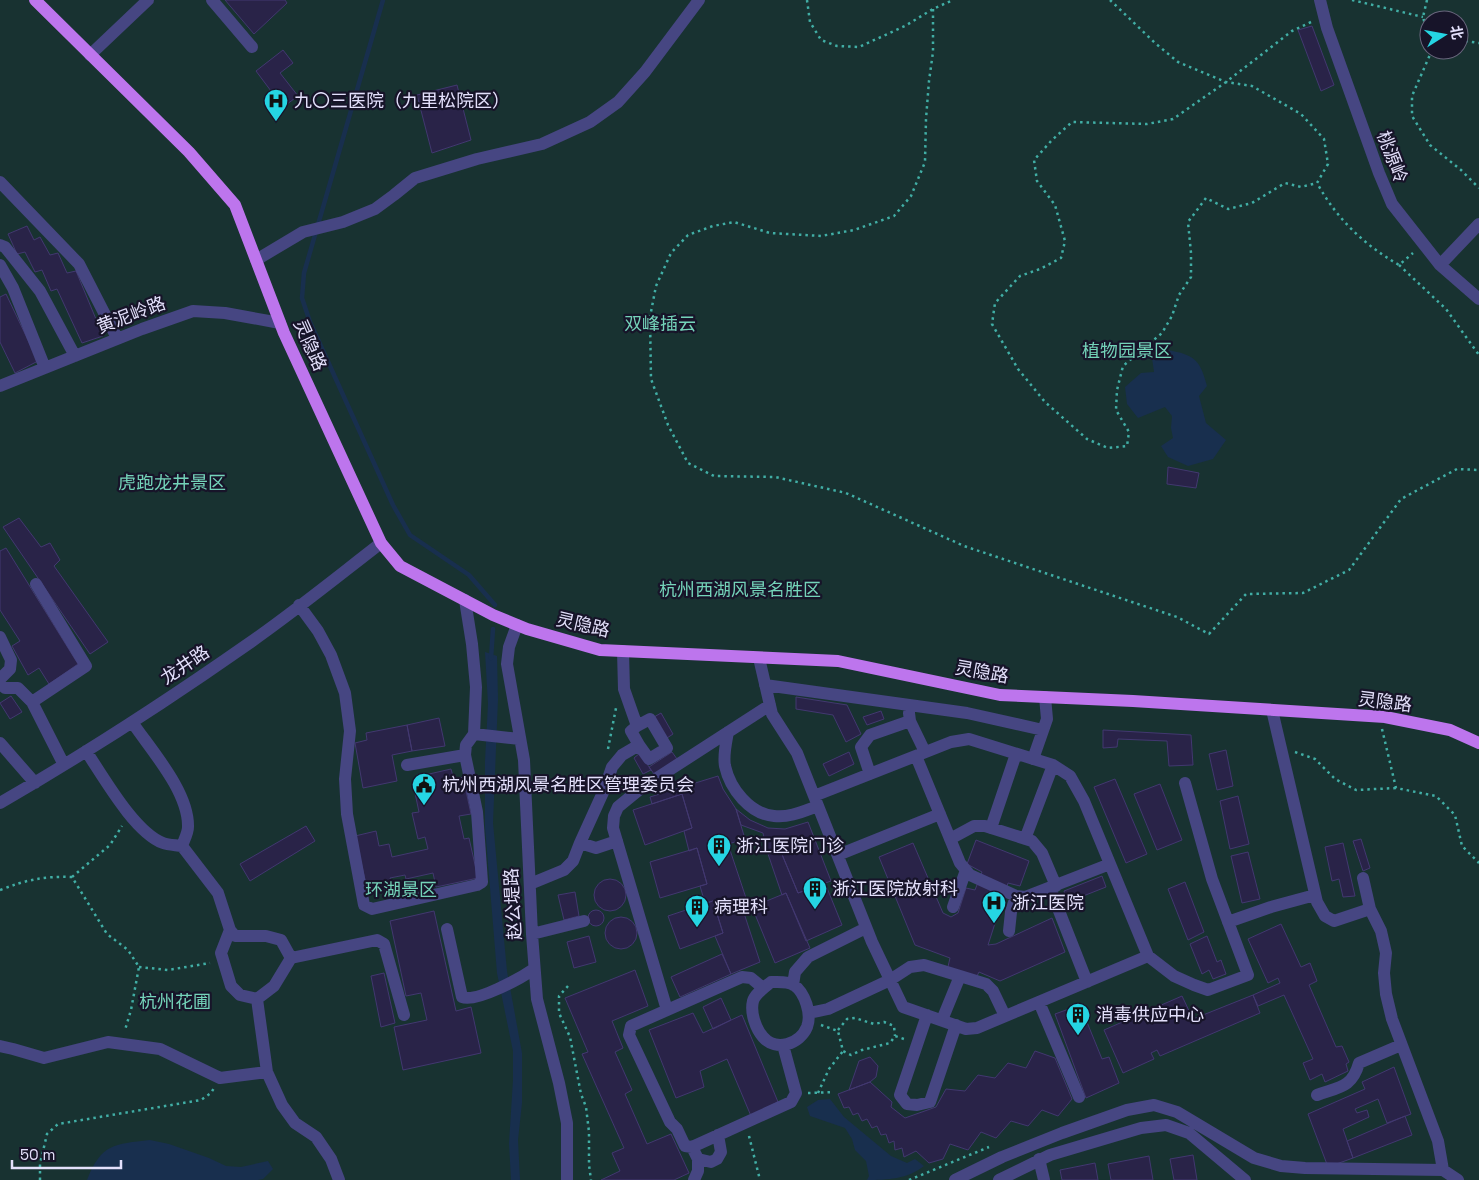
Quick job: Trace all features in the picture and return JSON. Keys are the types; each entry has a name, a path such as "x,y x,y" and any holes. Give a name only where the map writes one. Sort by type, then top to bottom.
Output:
{"main road":[{"name":"灵隐路","path":"35,0 189,152 236,205 280,323 381,543 400,566 493,615 517,625 600,650 838,662 1000,695 1379,716 1450,730 1479,743"}],"street":[{"path":"90,55 148,0"},
{"path":"212,0 252,47"},
{"path":"256,260 306,232 343,222 375,209 415,178 478,159 542,144 590,122 618,102 645,72 699,0"},
{"name":"桃源岭","path":"1320,0 1366,139 1392,204 1440,265 1479,299"},
{"path":"1,186 79,264 117,338"},
{"path":"1440,265 1479,224"},
{"path":"0,245 5,247 40,291 74,356"},
{"path":"0,265 13,288 45,368"},
{"name":"黄泥岭路","path":"0,386 117,338 193,311 225,312 280,323"},
{"name":"龙井路","path":"0,803 132,722 249,643 381,543"},
{"path":"32,702 86,666 36,584"},
{"path":"465,600 472,644 478,734"},
{"path":"299,605 318,631 331,655 345,693 350,731 345,779 347,814 364,905 372,909 477,885 482,882 477,812 465,755 466,744 478,734 520,739"},
{"name":"赵公堤路","path":"517,625 509,647 507,664 524,760 534,969 537,998 559,1083 567,1123 567,1180"},
{"path":"0,638 11,660 10,669 0,679"},
{"path":"623,651 624,689 637,726"},
{"path":"759,658 772,714 797,753 866,928 903,1007 966,1029 977,1028 1148,956"},
{"path":"0,683 5,688 18,688 32,702 64,765"},
{"path":"765,685 967,713 1043,730"},
{"path":"1033,759 1047,719 1045,697"},
{"path":"907,704 910,720 940,814 960,863 970,875 1016,896 1025,897 1110,864"},
{"path":"667,1010 613,828 614,816 618,807 640,789 770,705"},
{"path":"1272,710 1317,902 1325,916 1334,921 1370,909"},
{"path":"650,719 667,748 649,759 639,745 631,731 650,719"},
{"path":"870,774 861,747 865,741 870,735 910,720"},
{"path":"132,722 180,792 188,828 182,846"},
{"path":"728,732 725,766 738,793 760,812 773,816 788,816 870,774 951,742 968,739 1053,765 1070,776 1084,801 1148,956 1174,976 1208,990 1248,976 1212,879 1185,783"},
{"path":"0,743 35,783"},
{"path":"530,884 564,870 573,861 605,788 612,767 622,755 639,745"},
{"path":"86,751 129,814 145,832 162,842 182,846 218,893 230,930 235,936 266,936 281,940 292,958"},
{"path":"991,828 1016,754"},
{"path":"406,765 465,755"},
{"path":"1025,839 1053,765"},
{"path":"838,855 940,814"},
{"path":"950,840 974,826 985,826 1032,841 1042,853 1087,982"},
{"path":"580,843 596,848 617,841"},
{"path":"953,907 966,870"},
{"path":"1363,878 1370,909 1381,931 1386,953 1384,973 1386,994 1392,1019 1438,1141 1443,1170"},
{"path":"1228,922 1271,907 1315,895"},
{"path":"1009,931 1011,912 1016,896"},
{"path":"532,934 584,921"},
{"path":"793,985 795,972 808,957 866,928"},
{"path":"230,930 221,953 231,986 240,995 257,999"},
{"path":"446,930 462,997 466,999 514,982 534,969"},
{"path":"257,999 274,986 292,958 377,940 384,944 404,1015"},
{"path":"808,1017 890,980 910,967 924,964 986,984 993,991 1005,1016"},
{"path":"942,1020 960,976"},
{"path":"763,988 751,978 742,977 631,1026 630,1035 670,1122 685,1146 692,1147 792,1102 796,1093 783,1045"},
{"path":"771,982 783,982 793,985 803,996 808,1017 807,1027 801,1036 791,1044 778,1046 764,1039 756,1025 752,1010 753,1000 771,982"},
{"path":"257,999 267,1072 282,1105 295,1123 316,1137 331,1159 339,1180"},
{"path":"1040,1002 1079,1097"},
{"path":"927,1015 900,1095 907,1104 917,1105 930,1102 956,1025"},
{"path":"0,1046 44,1058 108,1042 160,1048 220,1078 267,1072"},
{"path":"1317,1095 1348,1084 1356,1075 1358,1064 1401,1045"},
{"path":"955,1180 1002,1157 1062,1133 1127,1110 1154,1105 1177,1112 1254,1158 1289,1167 1358,1175 1443,1170 1458,1180"},
{"path":"998,1180 1050,1155 1141,1128 1166,1125 1189,1133 1245,1180"},
{"path":"698,1159 711,1162 717,1160 721,1152 718,1135"},
{"path":"692,1147 698,1159 698,1171 694,1180"},
{"path":"1040,1160 1044,1180"}],"path":[{"path":"806,0 810,22 821,40 838,46 859,47 905,26 933,9 953,0"},
{"path":"1110,0 1178,62 1226,82 1252,86 1301,114 1324,139 1328,164 1317,183 1301,187 1285,183 1252,203 1228,209 1206,198 1188,222 1191,277 1179,295 1172,316 1162,334 1123,366 1117,390 1116,410 1129,432 1126,446 1108,448 1087,439 1045,402 1018,369 992,324 994,303 1020,276 1040,269 1061,258 1065,241 1055,205 1037,181 1034,160 1072,122 1147,124 1173,119 1226,82 1292,31 1324,16"},
{"path":"1352,0 1419,16"},
{"path":"933,9 934,52 929,81 926,119 926,162 911,196 894,216 854,230 821,236 770,233 734,222 713,226 688,235 671,254 656,286 650,317 651,379 668,425 688,463 714,476 775,477 846,493 964,546 1177,616 1209,634 1246,594 1303,593 1349,570 1401,499 1457,469 1479,470"},
{"path":"1428,60 1412,96 1412,116 1430,145 1479,188"},
{"path":"1474,183 1479,179"},
{"path":"1317,183 1342,221 1379,253 1399,265 1446,310 1479,355"},
{"path":"1399,265 1424,244"},
{"path":"612,767 608,752 618,698 624,689"},
{"path":"1379,716 1396,788"},
{"path":"1281,746 1315,759 1335,779 1356,790 1396,788 1436,796 1455,815 1462,846 1479,863"},
{"path":"0,890 46,876 72,876 110,845 129,814"},
{"path":"72,876 107,934 128,950 138,967 131,1010 122,1044"},
{"path":"138,967 168,970 223,960"},
{"path":"568,986 559,996 559,1013 570,1037 581,1094 586,1107 591,1180"},
{"path":"808,1017 838,1031"},
{"path":"847,1018 856,1018 874,1024 884,1022 894,1026 895,1036 890,1043 862,1050 851,1055 843,1051 838,1031 847,1018"},
{"path":"895,1036 903,1038 916,1046"},
{"path":"818,1093 829,1069 843,1051"},
{"path":"40,1180 40,1164 47,1134 58,1124 201,1100 211,1094 220,1078"},
{"path":"796,1093 834,1092"},
{"path":"744,1123 751,1140 760,1180"}],"green space":[{"name":"杭州西湖风景名胜区","path":"0,0 1479,0 1479,1180 0,1180"}],"water":[{"path":"1168,350 1190,356 1202,370 1207,386 1199,396 1206,423 1226,440 1213,459 1188,466 1168,457 1161,446 1173,438 1171,428 1172,416 1165,407 1138,418 1127,404 1125,387 1141,373 1154,372 1152,358"},
{"path":"485,652 497,656 498,699 493,823 507,971 522,1053 522,1103 518,1140 520,1180 511,1180 509,1143 513,1051 497,973 485,827 485,761 488,704"},
{"path":"830,1099 844,1117 891,1156 907,1163 915,1159 924,1166 904,1176 867,1180 869,1176 866,1161 855,1150 852,1139 845,1128 810,1116 807,1107 818,1100"},
{"path":"150,1140 169,1144 226,1166 241,1167 268,1161 273,1169 263,1179 258,1180 87,1180 98,1159 110,1148 127,1143"}],"building":[{"path":"225,0 285,0 287,3 254,34"},
{"path":"1312,26 1334,85 1321,91 1298,30"},
{"path":"283,50 293,63 280,73 298,96 283,107 256,71"},
{"path":"457,85 471,140 432,153 417,95"},
{"path":"27,226 34,240 40,237 50,255 58,253 67,273 76,271 103,336 82,343 57,289 51,291 42,270 35,272 25,252 17,254 8,234"},
{"path":"6,294 38,361 15,373 0,342 0,297"},
{"path":"1168,467 1199,473 1196,488 1167,484"},
{"path":"19,518 41,547 50,543 60,560 54,566 108,642 90,654 3,527"},
{"path":"6,548 78,664 49,684 39,668 28,675 12,646 20,641 0,610 0,551"},
{"path":"11,696 22,712 10,719 0,703"},
{"path":"796,697 847,705 861,734 846,742 833,715 796,709"},
{"path":"881,711 884,719 867,725 863,717"},
{"path":"661,713 673,734 667,738 654,717"},
{"path":"439,718 445,746 412,751 407,725"},
{"path":"407,725 412,751 392,755 397,781 363,788 355,743 367,740 366,733"},
{"path":"1103,730 1191,735 1193,765 1169,766 1167,741 1118,739 1117,747 1103,748"},
{"path":"1226,750 1233,786 1217,790 1209,754"},
{"path":"672,752 677,759 654,774 649,767"},
{"path":"849,752 854,764 829,776 823,764"},
{"path":"640,753 651,770 643,774 634,758"},
{"path":"451,769 454,780 463,777 471,814 459,816 464,839 469,838 478,878 436,887 433,873 406,879 405,875 390,878 392,888 368,893 355,836 376,831 379,846 389,844 392,857 428,849 425,837 418,839 412,813 419,812 415,793 419,792 416,777"},
{"name":"浙江医院门诊","path":"718,776 723,789 736,809 745,839 728,844 746,898 740,901 760,962 731,974 715,936 723,933 713,901 705,903 700,886 707,884 697,848 689,851 684,831 692,828 682,794 652,804 650,797"},
{"path":"1115,779 1147,854 1126,863 1094,787"},
{"path":"1160,784 1182,840 1157,850 1134,794"},
{"path":"682,794 692,828 645,845 633,810"},
{"path":"1238,796 1249,844 1230,849 1220,801"},
{"path":"736,809 750,820 768,828 785,829 808,822 831,881 798,893 781,852 768,854 763,833 741,825"},
{"path":"306,826 315,841 250,881 240,864"},
{"path":"1361,839 1370,868 1363,871 1353,841"},
{"path":"976,840 1029,861 1020,886 1008,883 988,945 996,944 1052,918 1065,952 1000,981 979,972 975,980 947,971 950,958 915,945 879,857 913,843 943,913 951,917 958,913 966,888 975,890 982,872 967,864"},
{"path":"1343,843 1355,896 1343,897 1339,879 1332,881 1325,847"},
{"path":"697,848 707,884 660,898 650,862"},
{"name":"浙江医院放射科","path":"781,852 798,893 825,883 842,925 806,941 786,893 782,895 768,854"},
{"path":"1248,852 1260,899 1242,903 1231,856"},
{"path":"1102,876 1106,887 1068,902 1064,891"},
{"path":"610,879 616,880 621,884 625,889 625,901 621,906 616,910 610,911 604,910 599,906 595,901 594,895 595,889 599,884 604,880"},
{"path":"1185,882 1204,932 1188,940 1168,889"},
{"path":"575,892 579,916 564,920 558,895"},
{"path":"786,893 810,948 775,963 752,907"},
{"name":"病理科","path":"713,901 723,933 680,949 668,916"},
{"path":"596,910 602,912 604,918 602,924 596,926 590,924 588,918 590,912"},
{"path":"434,911 456,1011 471,1007 481,1053 403,1070 394,1027 427,1020 421,993 406,996 390,921"},
{"path":"621,917 627,918 632,922 636,927 636,939 632,944 627,948 621,949 615,948 610,944 606,939 605,933 606,927 610,922 615,918"},
{"path":"1281,924 1301,967 1310,963 1317,981 1309,985 1336,1047 1342,1046 1349,1062 1346,1064 1348,1071 1325,1082 1322,1074 1310,1080 1303,1063 1313,1059 1284,995 1258,1006 1253,995 1280,983 1278,978 1268,983 1248,939"},
{"path":"589,936 596,962 574,968 567,942"},
{"path":"1207,936 1217,962 1221,960 1226,974 1213,979 1209,970 1202,974 1190,944"},
{"path":"722,954 731,974 680,997 671,977"},
{"path":"635,970 648,1006 612,1021 623,1048 615,1052 632,1090 625,1094 647,1144 671,1134 689,1173 674,1180 601,1180 620,1171 612,1153 624,1148 582,1054 588,1052 565,998"},
{"path":"384,973 395,1023 381,1027 371,976"},
{"path":"1253,995 1260,1013 1160,1056 1157,1050 1151,1053 1154,1059 1123,1073 1104,1030 1182,996 1193,1019"},
{"path":"721,998 731,1020 713,1029 703,1007"},
{"name":"消毒供应中心","path":"1080,1005 1102,1059 1109,1057 1119,1083 1086,1098 1055,1014"},
{"path":"693,1013 703,1033 742,1015 778,1102 751,1116 727,1059 700,1071 704,1087 676,1098 649,1030"},
{"path":"1035,1051 1055,1058 1072,1099 1058,1116 1042,1110 1028,1126 1011,1121 996,1138 981,1132 968,1150 950,1144 943,1159 929,1163 916,1151 904,1157 902,1148 895,1150 894,1141 889,1143 886,1134 881,1135 877,1126 872,1128 867,1119 862,1121 858,1113 853,1115 849,1107 844,1108 838,1094 870,1082 892,1102 891,1107 905,1118 936,1107 946,1089 965,1091 978,1075 995,1078 1008,1063 1026,1068"},
{"path":"870,1057 878,1066 876,1077 870,1082 849,1090 859,1061"},
{"path":"1394,1067 1411,1114 1387,1123 1378,1099 1355,1109 1357,1113 1367,1110 1369,1117 1343,1129 1353,1158 1328,1167 1308,1114 1365,1089 1362,1082"},
{"path":"1405,1116 1412,1135 1353,1158 1347,1141"},
{"path":"1193,1155 1197,1180 1174,1180 1170,1159"},
{"path":"1149,1156 1153,1180 1111,1180 1108,1164"},
{"path":"1095,1163 1098,1180 1062,1180 1060,1170"}],"waterway":[{"path":"383,0 304,273 302,298 310,322 393,505 410,535 469,575 495,605"},
{"path":"491,658 493,629"}],"place":[{"name":"九〇三医院（九里松院区）","path":"276,122"},
{"name":"杭州西湖风景名胜区管理委员会","path":"424,806"},
{"name":"浙江医院门诊","path":"719,867"},
{"name":"浙江医院放射科","path":"815,910"},
{"name":"浙江医院","path":"994,924"},
{"name":"病理科","path":"697,928"},
{"name":"消毒供应中心","path":"1078,1036"}],"park label":[{"name":"双峰插云","path":"660,324"},
{"name":"植物园景区","path":"1127,351"},
{"name":"虎跑龙井景区","path":"172,483"},
{"name":"环湖景区","path":"401,890"},
{"name":"杭州花圃","path":"175,1002"}]}
